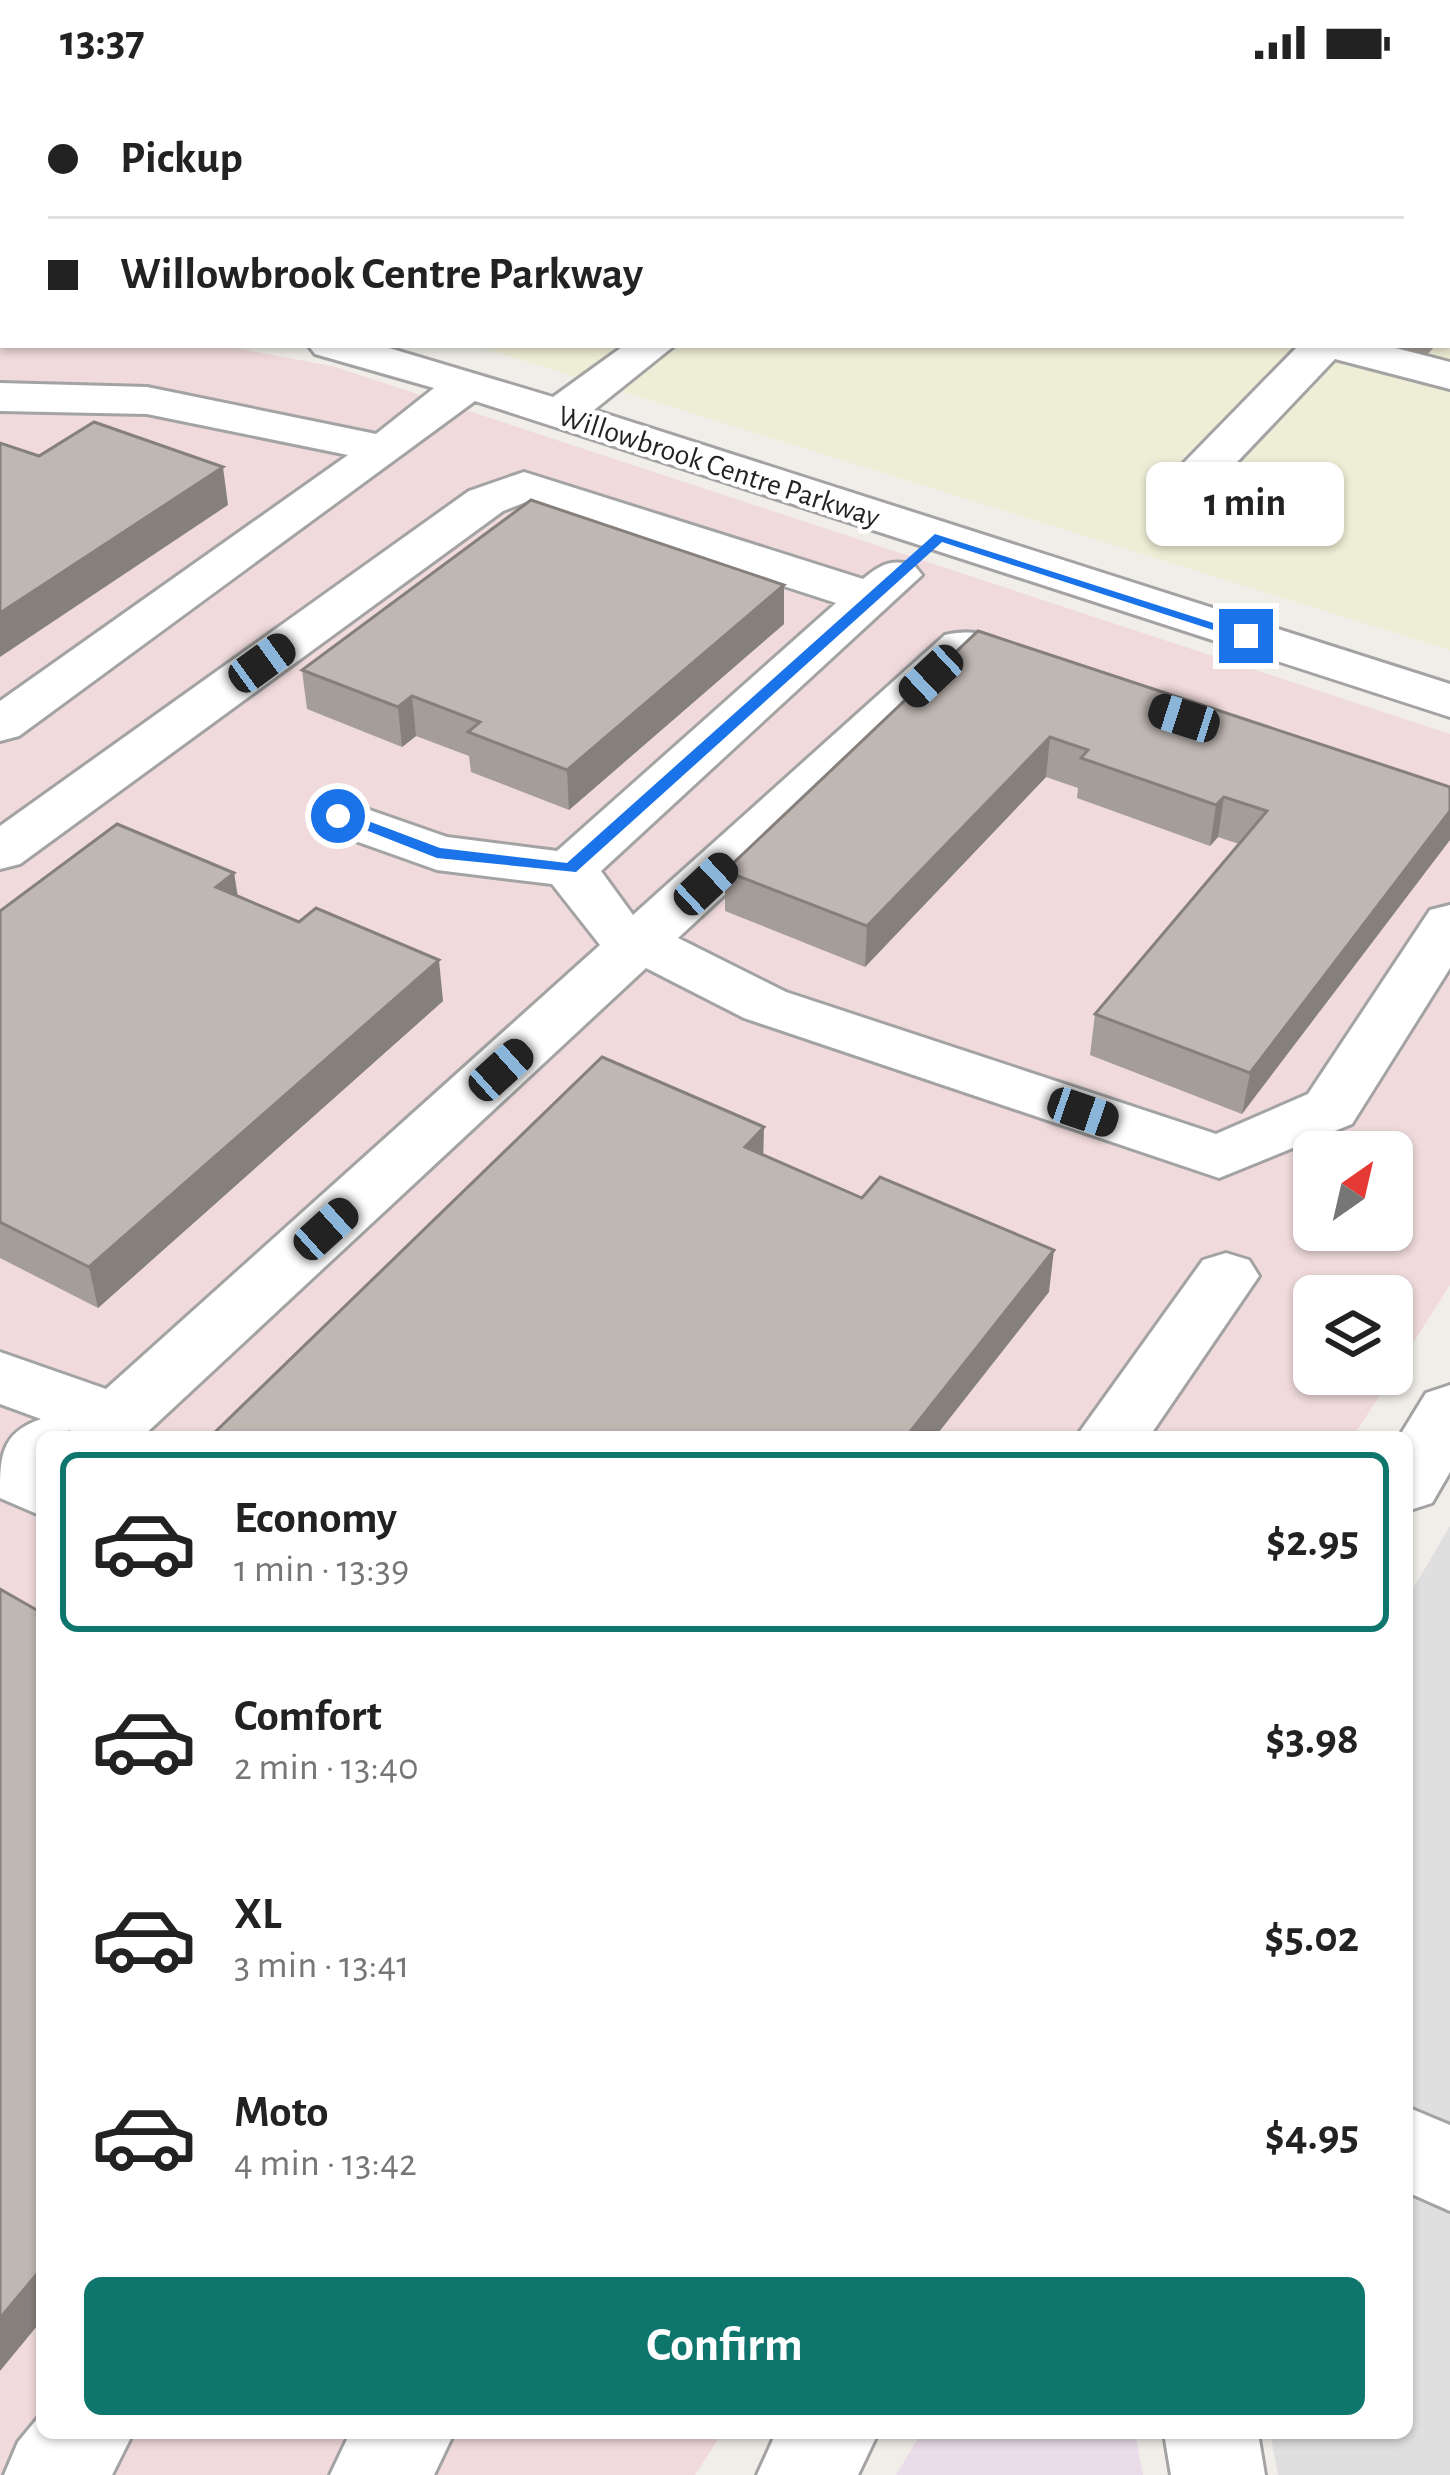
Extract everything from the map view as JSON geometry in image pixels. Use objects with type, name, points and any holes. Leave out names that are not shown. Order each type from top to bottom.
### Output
[{"type":"street","name":"Willowbrook Centre Parkway","points":[[341,348],[468,384],[1450,700]]},
{"type":"street","points":[[559,414],[649,348]]},
{"type":"street","points":[[1184,490],[1321,348]]},
{"type":"street","points":[[1344,348],[1450,376]]},
{"type":"street","points":[[0,725],[385,450],[468,384]]},
{"type":"street","points":[[0,397],[41,394],[196,404],[385,450]]},
{"type":"street","points":[[0,853],[486,501],[524,486],[871,598]]},
{"type":"street","points":[[570,868],[940,537]]},
{"type":"street","points":[[0,1378],[55,1429],[116,1420],[963,646],[1029,668]]},
{"type":"street","points":[[338,816],[437,853],[570,868],[614,929],[765,1005],[1219,1157],[1330,1109],[1450,923]]},
{"type":"street","points":[[1116,1431],[1226,1276]]},
{"type":"street","points":[[1413,1474],[1450,1411]]},
{"type":"street","points":[[36,1453],[18,1475],[36,1486]]},
{"type":"street","points":[[1413,2150],[1450,2170]]},
{"type":"street","points":[[51,2475],[81,2439]]},
{"type":"street","points":[[377,2475],[403,2439]]},
{"type":"street","points":[[804,2475],[827,2439]]},
{"type":"street","points":[[1212,2439],[1218,2475]]},
{"type":"shaded area","points":[[0,348],[236,348],[332,366],[1450,734],[1450,1285],[1413,1343],[1413,1275],[1293,1275],[1293,1395],[1380,1395],[1357,1431],[36,1431],[36,2439],[718,2439],[695,2475],[0,2475]]},
{"type":"shaded area","points":[[1450,1526],[1450,2475],[1278,2475],[1271,2439],[1413,2439],[1413,1589]]},
{"type":"shaded area","points":[[917,2439],[1136,2439],[1143,2475],[896,2475]]},
{"type":"green space","points":[[484,348],[1450,348],[1450,650]]},
{"type":"building","points":[[94,422],[223,467],[0,613],[0,443],[39,456]]},
{"type":"building","points":[[531,500],[784,585],[567,770],[468,732],[480,722],[412,696],[398,707],[302,670]]},
{"type":"building","points":[[978,631],[1450,787],[1450,811],[1250,1073],[1095,1014],[1267,811],[1224,797],[1216,805],[1081,758],[1088,750],[1050,737],[867,926],[725,871]]},
{"type":"building","points":[[117,824],[234,873],[216,887],[299,922],[316,908],[439,960],[89,1267],[0,1222],[0,911]]},
{"type":"building","points":[[602,1057],[764,1127],[745,1147],[862,1198],[880,1177],[1054,1250],[911,1431],[216,1431]]},
{"type":"building","points":[[0,1589],[36,1610],[36,2275],[0,2318]]},
{"type":"route","points":[[338,816],[437,853],[570,868],[940,537],[1246,636]]}]
